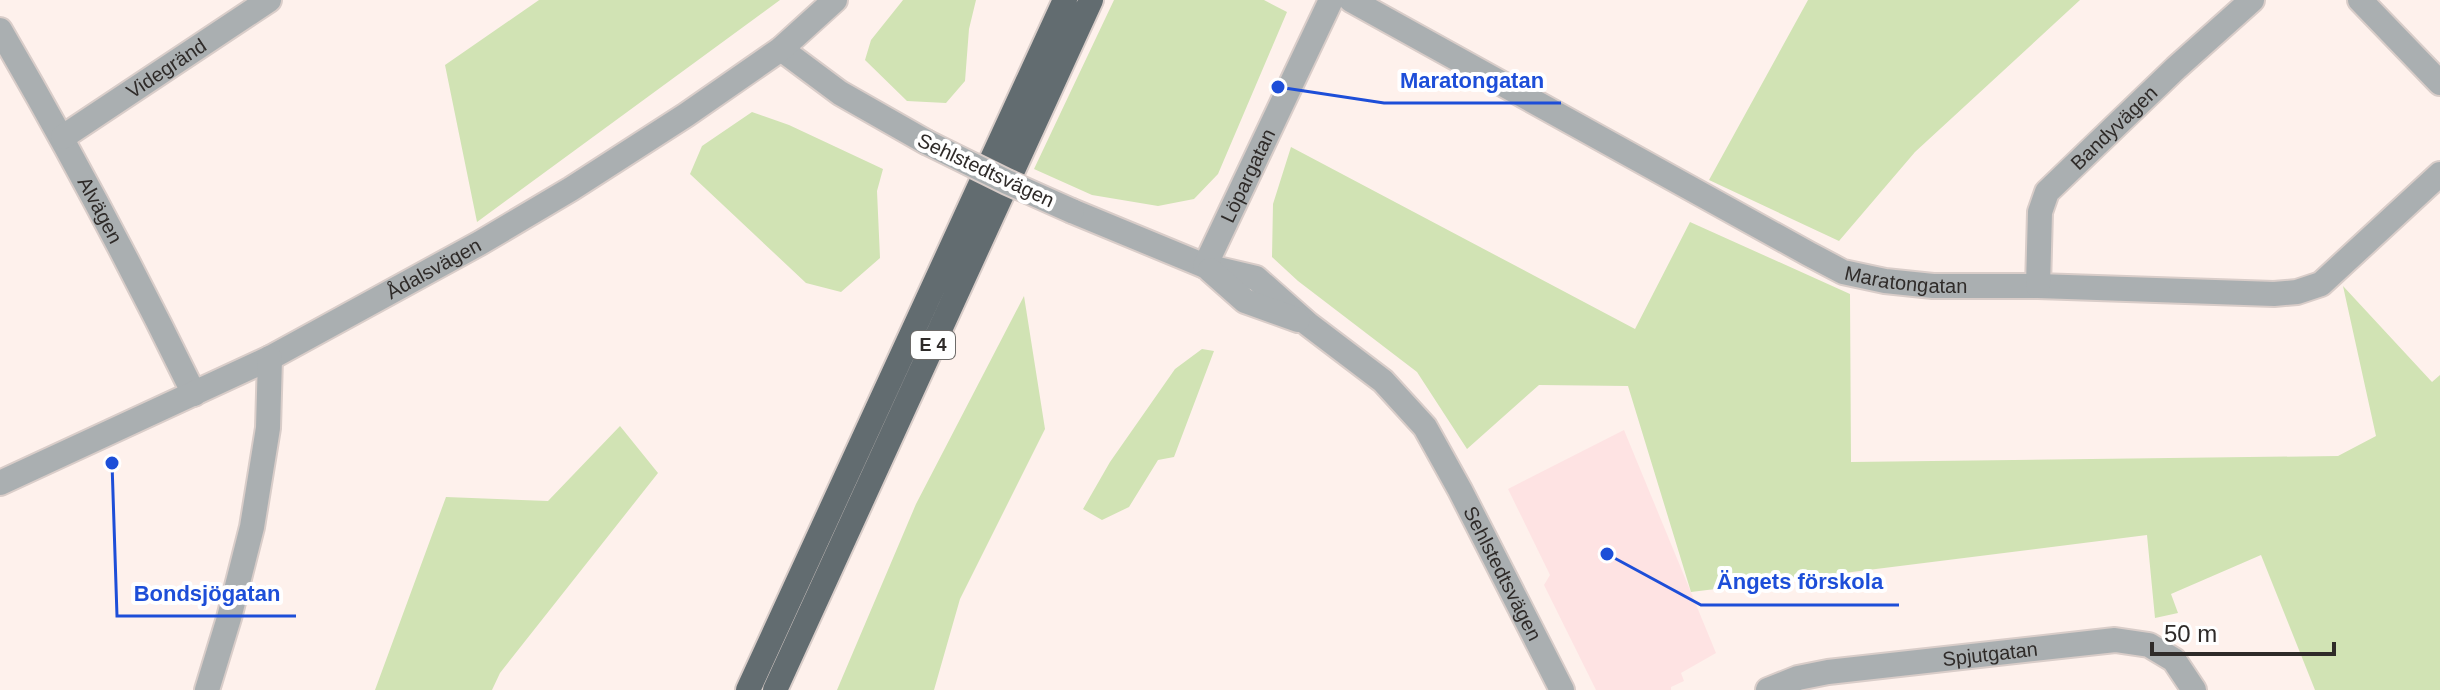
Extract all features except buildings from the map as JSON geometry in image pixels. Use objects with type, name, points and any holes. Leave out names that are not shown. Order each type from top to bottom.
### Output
[{"type":"highway","name":"E 4","points":[[748,690],[1065,0]]},
{"type":"highway","name":"E 4","points":[[775,690],[1091,0]]},
{"type":"street","name":"Videgränd","points":[[63,137],[269,0]]},
{"type":"street","name":"Ådalsvägen","points":[[0,483],[270,358],[373,303],[571,189],[781,49],[835,0]]},
{"type":"street","name":"Löpargatan","points":[[1205,266],[1331,0]]},
{"type":"street","name":"Maratongatan","points":[[1351,0],[1843,272],[1885,281],[1933,286],[2297,292],[2321,284],[2440,174]]},
{"type":"street","name":"Bandyvägen","points":[[2038,286],[2040,212],[2047,192],[2252,0]]},
{"type":"street","points":[[2360,0],[2440,83]]},
{"type":"street","name":"Alvägen","points":[[0,30],[63,137],[132,267],[194,394]]},
{"type":"street","name":"Sehlstedtsvägen","points":[[781,49],[840,93],[926,142],[1007,182],[1205,266],[1256,278],[1308,324],[1383,381],[1425,427],[1562,690]]},
{"type":"street","points":[[207,690],[252,527],[268,428],[270,358]]},
{"type":"street","name":"Spjutgatan","points":[[1768,690],[1798,678],[1828,672],[2115,640],[2149,645],[2174,660],[2194,690]]},
{"type":"shaded area","points":[[1624,430],[1716,653],[1681,673],[1684,681],[1671,687],[1671,690],[1596,690],[1544,585],[1550,575],[1508,489]]},
{"type":"green space","points":[[539,0],[780,0],[477,222],[445,65]]},
{"type":"green space","points":[[903,0],[976,0],[969,29],[965,81],[946,103],[907,101],[865,60],[871,40]]},
{"type":"green space","points":[[1114,0],[1264,0],[1287,12],[1218,174],[1194,199],[1158,206],[1092,195],[1034,169]]},
{"type":"green space","points":[[1808,0],[2080,0],[1915,152],[1839,241],[1709,180]]},
{"type":"green space","points":[[752,112],[789,125],[883,169],[877,191],[880,258],[841,292],[806,283],[690,174],[702,146]]},
{"type":"green space","points":[[1291,147],[1635,329],[1690,222],[1850,294],[1851,462],[2338,456],[2376,436],[2343,286],[2432,382],[2440,375],[2440,690],[2315,690],[2261,555],[2171,594],[2178,613],[2155,618],[2147,535],[1691,592],[1628,386],[1539,385],[1467,449],[1417,372],[1298,281],[1272,257],[1273,204]]},
{"type":"green space","points":[[1024,296],[1045,429],[960,599],[934,690],[837,690],[916,504]]},
{"type":"green space","points":[[1202,349],[1214,351],[1174,457],[1158,460],[1129,507],[1102,520],[1083,509],[1110,462],[1175,369]]},
{"type":"green space","points":[[620,426],[658,473],[500,673],[492,690],[375,690],[446,497],[548,501]]},
{"type":"place","name":"Maratongatan","points":[[1278,87]]},
{"type":"place","name":"Bondsjögatan","points":[[112,463]]},
{"type":"place","name":"Ängets förskola","points":[[1607,554]]}]
